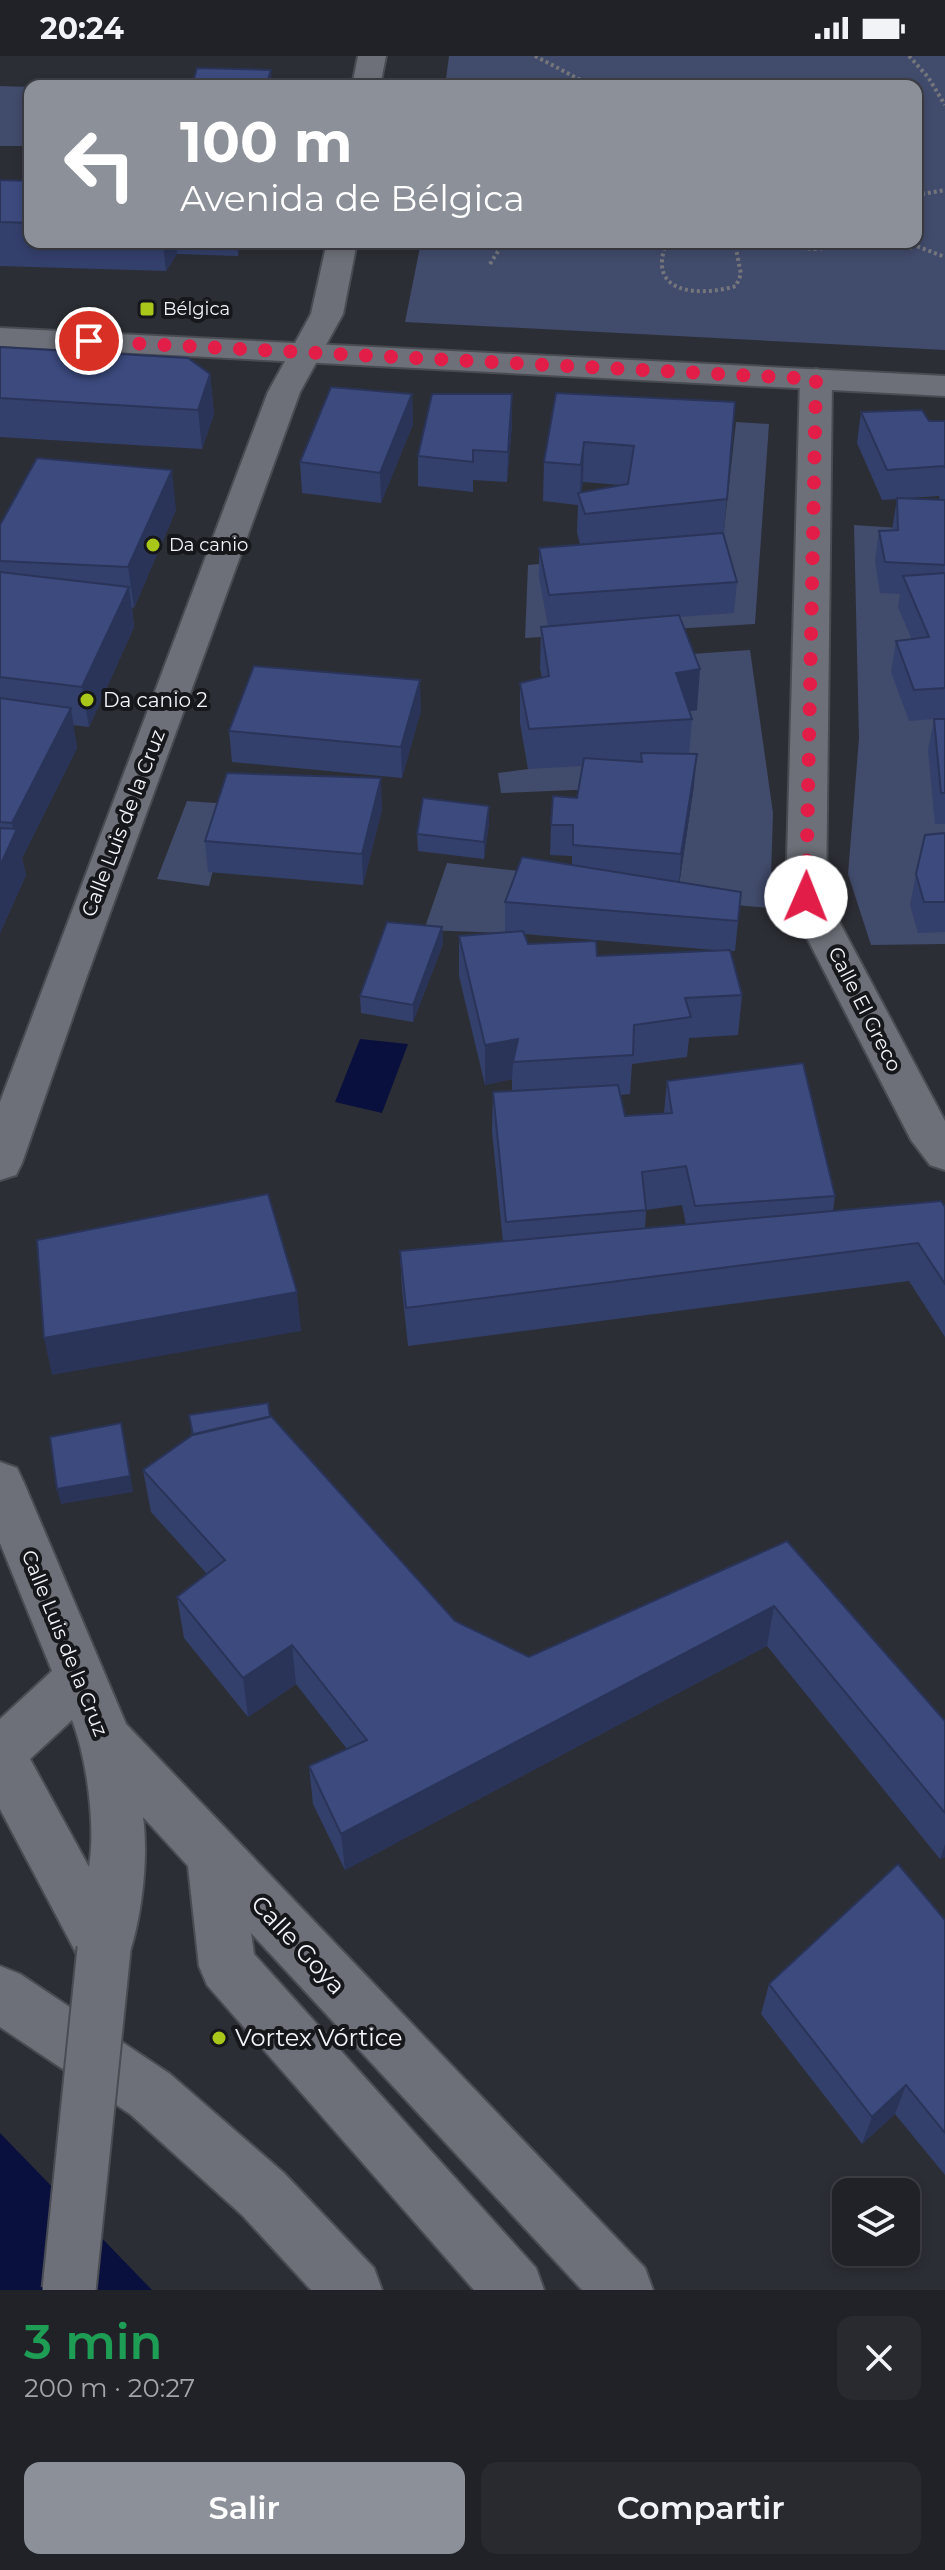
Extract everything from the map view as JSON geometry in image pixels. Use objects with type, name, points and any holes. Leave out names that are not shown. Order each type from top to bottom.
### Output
[{"type":"street","points":[[367,80],[372,56]]},
{"type":"street","name":"Calle Luis de la Cruz","points":[[0,1163],[284,392],[327,314],[341,248]]},
{"type":"street","points":[[0,337],[945,386]]},
{"type":"street","name":"Calle El Greco","points":[[816,379],[806,897],[926,1128],[945,1153]]},
{"type":"street","name":"Calle Luis de la Cruz","points":[[0,1483],[106,1740],[120,1844],[104,1949],[69,2290]]},
{"type":"street","points":[[81,1678],[0,1754],[104,1949]]},
{"type":"street","name":"Calle Goya","points":[[106,1740],[623,2290]]},
{"type":"street","points":[[214,1855],[227,1966],[514,2290]]},
{"type":"street","points":[[0,1994],[150,2094],[263,2194],[352,2290]]},
{"type":"path","points":[[535,56],[581,80]]},
{"type":"path","points":[[909,56],[928,77],[945,105]]},
{"type":"path","points":[[922,194],[945,190]]},
{"type":"path","points":[[490,264],[500,248]]},
{"type":"path","points":[[663,248],[661,262],[667,280],[674,287],[701,294],[722,292],[736,286],[741,274],[736,248]]},
{"type":"path","points":[[799,248],[827,248]]},
{"type":"path","points":[[914,248],[945,257]]},
{"type":"shaded area","points":[[449,56],[945,56],[945,350],[405,322],[420,248],[922,248],[922,80],[446,80]]},
{"type":"shaded area","points":[[0,86],[24,87],[24,146],[0,146]]},
{"type":"shaded area","points":[[736,422],[769,424],[755,624],[525,638],[528,565],[722,548]]},
{"type":"shaded area","points":[[854,525],[945,531],[945,944],[871,945],[848,874],[859,738]]},
{"type":"shaded area","points":[[750,650],[773,813],[770,908],[687,901],[679,885],[694,785],[501,793],[498,773],[528,769],[673,714],[696,710],[676,655]]},
{"type":"shaded area","points":[[187,801],[230,804],[209,886],[157,879]]},
{"type":"shaded area","points":[[447,863],[529,872],[505,933],[424,930]]},
{"type":"shaded area","points":[[360,1039],[408,1044],[382,1113],[335,1102]]},
{"type":"shaded area","points":[[0,2133],[152,2290],[0,2290]]},
{"type":"building","points":[[197,68],[271,70],[268,80],[194,80]]},
{"type":"building","points":[[0,180],[24,181],[24,223],[0,222]]},
{"type":"building","points":[[0,347],[188,358],[210,374],[198,410],[0,398]]},
{"type":"building","points":[[331,387],[412,394],[380,473],[300,462]]},
{"type":"building","points":[[556,393],[735,402],[727,499],[585,514],[578,493],[628,484],[634,446],[584,442],[581,465],[544,462]]},
{"type":"building","points":[[432,394],[512,394],[508,452],[473,450],[473,462],[418,456]]},
{"type":"building","points":[[922,410],[929,421],[945,421],[945,468],[887,470],[861,412]]},
{"type":"building","points":[[37,458],[172,470],[128,567],[0,561],[0,525]]},
{"type":"building","points":[[897,498],[945,500],[945,565],[885,562],[879,531],[898,530]]},
{"type":"building","points":[[723,533],[737,582],[549,595],[539,548]]},
{"type":"building","points":[[0,572],[129,587],[82,687],[0,677]]},
{"type":"building","points":[[945,573],[945,688],[914,690],[896,641],[929,637],[903,576]]},
{"type":"building","points":[[679,615],[700,669],[676,673],[692,719],[529,729],[520,683],[549,676],[541,627]]},
{"type":"building","points":[[254,666],[420,680],[401,747],[229,731]]},
{"type":"building","points":[[0,698],[71,708],[12,823],[0,822]]},
{"type":"building","points":[[934,719],[945,719],[945,793],[941,793]]},
{"type":"building","points":[[641,753],[697,754],[681,854],[573,845],[573,825],[551,825],[553,796],[577,798],[584,758],[642,762]]},
{"type":"building","points":[[227,773],[381,778],[362,854],[205,841]]},
{"type":"building","points":[[423,798],[489,806],[484,842],[417,834]]},
{"type":"building","points":[[0,828],[17,829],[0,866]]},
{"type":"building","points":[[945,833],[945,902],[924,902],[916,874],[925,835]]},
{"type":"building","points":[[522,857],[741,892],[738,921],[505,902]]},
{"type":"building","points":[[387,922],[442,927],[413,1005],[360,996]]},
{"type":"building","points":[[523,931],[528,944],[596,941],[597,956],[730,950],[742,995],[685,998],[691,1017],[634,1025],[633,1055],[513,1062],[518,1039],[485,1045],[459,936]]},
{"type":"building","points":[[803,1063],[835,1196],[695,1206],[686,1166],[642,1172],[646,1210],[506,1222],[493,1092],[618,1085],[625,1116],[672,1113],[667,1081]]},
{"type":"building","points":[[268,1194],[297,1292],[44,1338],[37,1240]]},
{"type":"building","points":[[941,1201],[945,1207],[945,1284],[918,1243],[406,1308],[400,1251]]},
{"type":"building","points":[[268,1403],[270,1417],[193,1435],[189,1415]]},
{"type":"building","points":[[271,1416],[455,1621],[529,1657],[787,1541],[945,1721],[945,1813],[774,1606],[341,1834],[309,1766],[367,1740],[292,1645],[243,1678],[177,1597],[225,1560],[143,1470],[194,1434]]},
{"type":"building","points":[[121,1423],[130,1476],[57,1489],[50,1437]]},
{"type":"building","points":[[898,1864],[945,1920],[945,2133],[906,2085],[872,2117],[769,1984]]},
{"type":"place","name":"Bélgica","points":[[147,309]]},
{"type":"place","name":"Da canio","points":[[153,545]]},
{"type":"place","name":"Da canio 2","points":[[87,700]]},
{"type":"place","name":"Vortex Vórtice","points":[[219,2038]]},
{"type":"route","points":[[89,341],[816,379],[806,897]]}]
